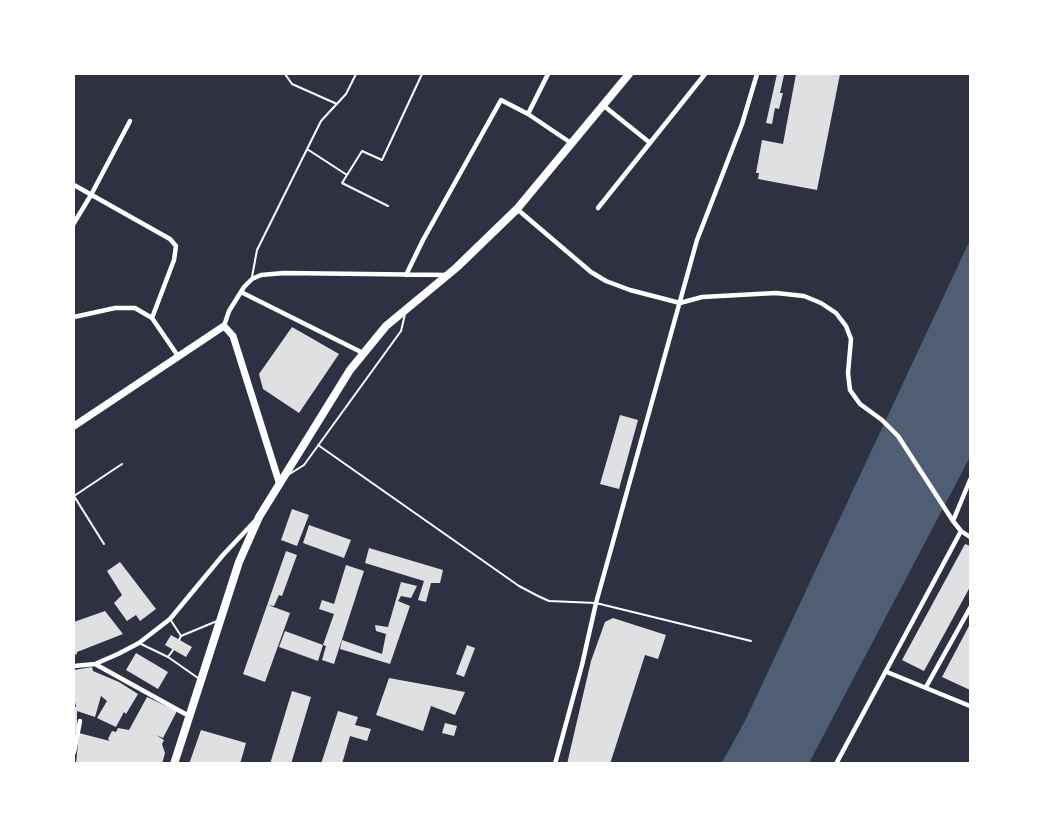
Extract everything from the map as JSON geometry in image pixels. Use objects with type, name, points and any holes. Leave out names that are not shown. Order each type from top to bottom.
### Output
[{"type":"main road","points":[[174,764],[239,562],[259,517],[279,482],[363,353],[386,326],[447,275],[517,209],[629,74]]},
{"type":"main road","points":[[74,426],[224,326],[233,336],[279,482]]},
{"type":"street","points":[[528,114],[548,74]]},
{"type":"street","points":[[598,208],[705,74]]},
{"type":"street","points":[[555,764],[596,603],[696,240],[742,124],[757,74]]},
{"type":"street","points":[[406,275],[426,234],[501,100],[528,114],[572,144]]},
{"type":"street","points":[[604,106],[649,142]]},
{"type":"street","points":[[74,223],[130,121]]},
{"type":"street","points":[[74,185],[170,239],[176,246],[174,260],[152,318]]},
{"type":"street","points":[[517,209],[591,272],[606,281],[630,290],[680,303],[702,297],[776,293],[804,296],[836,313],[846,326],[850,339],[848,373],[850,390],[860,404],[882,420],[898,436],[953,521],[970,537]]},
{"type":"street","points":[[224,326],[229,311],[241,292],[252,279],[261,275],[284,273],[447,275]]},
{"type":"street","points":[[241,292],[363,353]]},
{"type":"street","points":[[74,317],[126,307],[135,308],[152,318],[178,356]]},
{"type":"street","points":[[953,521],[970,480]]},
{"type":"street","points":[[74,666],[95,664],[139,643],[170,619],[223,555],[259,517]]},
{"type":"street","points":[[836,764],[962,531]]},
{"type":"street","points":[[926,687],[970,608]]},
{"type":"street","points":[[95,664],[189,716]]},
{"type":"street","points":[[887,672],[970,706]]},
{"type":"street","points":[[74,752],[80,722]]},
{"type":"lane","points":[[285,74],[292,84],[337,104]]},
{"type":"lane","points":[[252,279],[257,250],[321,121],[346,94],[356,74]]},
{"type":"lane","points":[[388,206],[342,183],[362,151],[382,160],[422,74]]},
{"type":"lane","points":[[307,149],[347,175]]},
{"type":"lane","points":[[279,482],[304,465],[401,331],[408,307]]},
{"type":"lane","points":[[318,445],[493,568],[549,601],[596,603],[751,641]]},
{"type":"lane","points":[[104,544],[74,496],[122,464]]},
{"type":"lane","points":[[170,619],[180,638],[220,620]]},
{"type":"lane","points":[[139,643],[168,657],[201,680]]},
{"type":"lane","points":[[168,657],[173,650]]},
{"type":"water","points":[[970,240],[970,457],[809,763],[721,764],[745,721]]},
{"type":"building","points":[[777,74],[784,75],[780,93],[783,93],[779,109],[775,108],[772,124],[766,123]]},
{"type":"building","points":[[796,74],[840,74],[817,190],[758,179],[759,173],[756,173],[762,140],[783,144]]},
{"type":"building","points":[[292,327],[339,354],[299,413],[263,389],[259,374]]},
{"type":"building","points":[[620,415],[638,420],[619,489],[600,484]]},
{"type":"building","points":[[292,509],[309,515],[297,546],[281,540]]},
{"type":"building","points":[[309,525],[351,540],[344,558],[303,543]]},
{"type":"building","points":[[965,544],[970,546],[970,587],[924,671],[902,660]]},
{"type":"building","points":[[369,548],[443,570],[440,583],[431,583],[426,602],[418,600],[424,581],[365,563]]},
{"type":"building","points":[[286,551],[297,555],[282,596],[279,595],[274,606],[268,605],[290,613],[265,682],[243,674]]},
{"type":"building","points":[[120,562],[156,609],[140,621],[136,615],[127,621],[114,603],[122,595],[107,571]]},
{"type":"building","points":[[346,565],[364,571],[334,664],[322,660],[326,646],[323,645],[334,614],[319,609],[322,600],[334,604]]},
{"type":"building","points":[[401,582],[417,586],[411,598],[401,596],[398,601],[410,606],[390,664],[340,649],[342,640],[382,654],[386,634],[376,631],[375,625],[388,627]]},
{"type":"building","points":[[105,611],[123,634],[74,655],[74,622]]},
{"type":"building","points":[[613,618],[666,635],[658,659],[645,655],[610,764],[567,764],[591,661],[605,622]]},
{"type":"building","points":[[970,624],[970,690],[942,677]]},
{"type":"building","points":[[285,631],[323,645],[318,661],[279,647]]},
{"type":"building","points":[[171,635],[192,647],[186,657],[165,645]]},
{"type":"building","points":[[467,645],[475,648],[464,677],[456,674]]},
{"type":"building","points":[[136,653],[168,672],[158,689],[126,670]]},
{"type":"building","points":[[92,667],[93,671],[119,682],[138,694],[116,727],[97,718],[107,701],[101,696],[95,717],[77,711],[77,731],[74,734],[74,707],[76,707],[74,670]]},
{"type":"building","points":[[389,678],[465,692],[455,715],[431,706],[423,731],[376,715]]},
{"type":"building","points":[[292,691],[311,697],[291,764],[270,764]]},
{"type":"building","points":[[147,697],[177,711],[163,738],[156,735],[164,740],[162,744],[165,753],[162,764],[76,764],[79,733],[110,741],[108,739],[112,731],[116,732],[118,728],[129,730]]},
{"type":"building","points":[[338,711],[358,717],[355,725],[371,729],[367,741],[350,736],[342,764],[321,764]]},
{"type":"building","points":[[445,723],[457,726],[454,736],[442,733]]},
{"type":"building","points":[[201,730],[246,743],[240,764],[189,764]]}]
